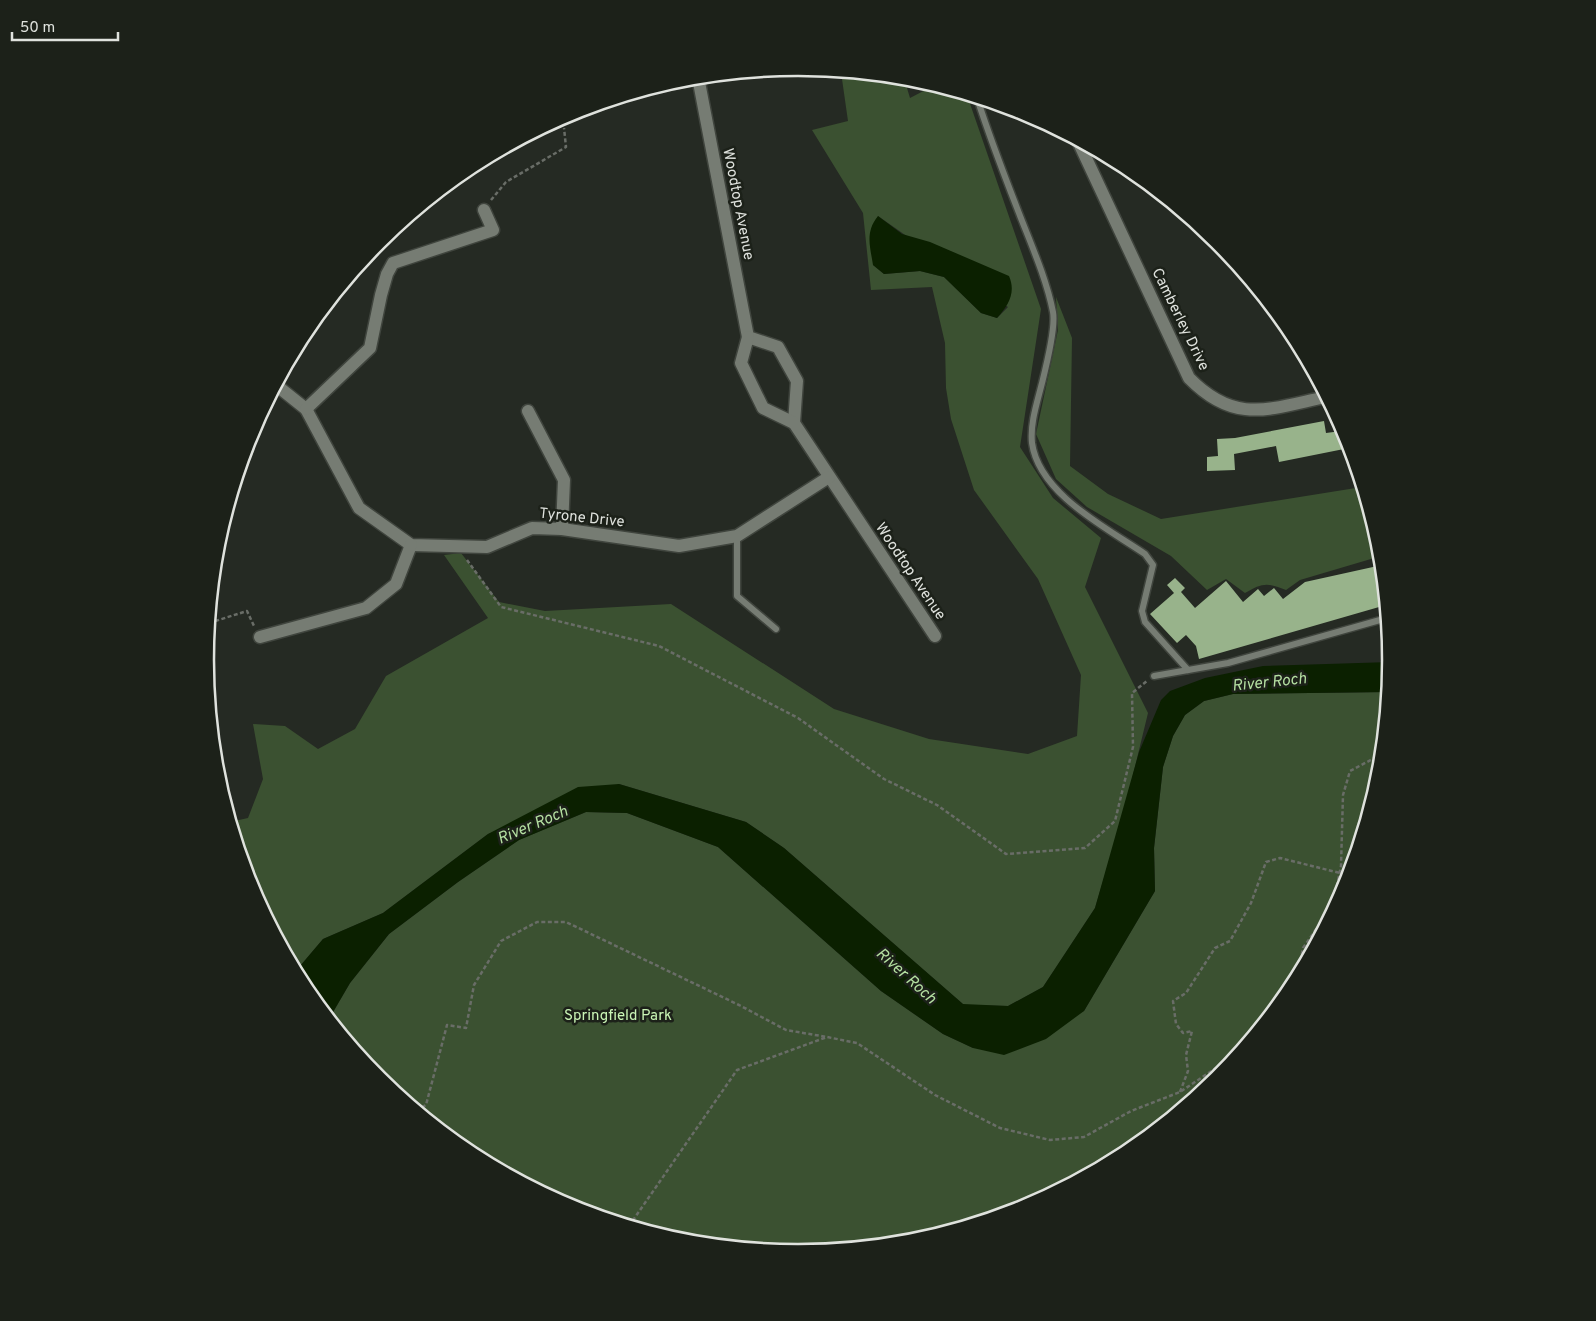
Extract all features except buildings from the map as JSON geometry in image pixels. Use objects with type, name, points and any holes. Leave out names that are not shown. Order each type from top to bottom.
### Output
[{"type":"street","name":"Woodtop Avenue","points":[[699,85],[748,337],[740,363],[762,408],[794,423],[935,636]]},
{"type":"street","name":"Camberley Drive","points":[[1083,151],[1189,378],[1204,394],[1221,405],[1241,410],[1267,410],[1320,398]]},
{"type":"street","points":[[306,409],[370,348],[380,295],[387,274],[394,263],[493,230],[484,210]]},
{"type":"street","points":[[748,337],[778,347],[798,381],[794,423]]},
{"type":"street","points":[[260,637],[366,608],[396,584],[411,545],[359,508],[306,409],[281,389]]},
{"type":"street","points":[[528,411],[564,480],[562,529]]},
{"type":"street","name":"Tyrone Drive","points":[[411,545],[487,547],[532,528],[562,529],[679,546],[737,536],[829,477]]},
{"type":"lane","points":[[979,105],[1035,255],[1054,314],[1047,360],[1032,422],[1032,444],[1039,465],[1052,485],[1073,505],[1146,554],[1153,566],[1142,611],[1145,622],[1188,670]]},
{"type":"lane","points":[[737,536],[737,596],[776,629]]},
{"type":"lane","points":[[1154,676],[1228,664],[1381,620]]},
{"type":"path","points":[[484,210],[506,182],[566,147],[562,126]]},
{"type":"path","points":[[456,545],[501,608],[659,646],[798,718],[884,780],[937,805],[1006,854],[1085,848],[1115,821],[1133,747],[1132,693],[1154,676]]},
{"type":"path","points":[[215,621],[247,612],[260,637]]},
{"type":"path","points":[[1337,886],[1340,873],[1344,795],[1350,771],[1374,759]]},
{"type":"path","points":[[1180,1092],[1188,1071],[1186,1055],[1192,1031],[1184,1033],[1176,1024],[1173,1001],[1186,993],[1215,948],[1230,941],[1251,903],[1266,862],[1280,858],[1340,873]]},
{"type":"path","points":[[422,1108],[426,1106],[447,1025],[466,1028],[474,985],[500,941],[537,922],[566,922],[739,1005],[786,1030],[857,1043],[935,1095],[1000,1128],[1050,1140],[1084,1137],[1131,1111],[1180,1092],[1218,1067]]},
{"type":"path","points":[[1300,959],[1302,948],[1319,924]]},
{"type":"path","points":[[633,1221],[737,1070],[827,1037]]},
{"type":"green space","points":[[842,78],[906,86],[910,98],[925,90],[969,102],[1041,309],[1020,447],[1053,498],[1101,538],[1085,587],[1148,713],[1125,808],[1095,908],[1043,987],[1008,1006],[964,1005],[784,848],[746,822],[619,784],[488,834],[383,913],[323,939],[300,966],[274,919],[258,884],[237,821],[248,818],[263,779],[253,724],[285,726],[318,749],[355,729],[386,676],[488,618],[444,555],[461,553],[499,602],[545,611],[671,604],[834,709],[929,739],[1028,754],[1077,736],[1081,675],[1038,579],[974,490],[951,419],[946,388],[945,343],[932,287],[871,290],[863,213],[812,130],[848,121]],"holes":[[[878,216],[1008,307],[997,318],[981,313],[944,277],[920,271],[884,274],[873,265]]]},
{"type":"green space","points":[[1056,297],[1072,338],[1070,466],[1108,494],[1161,519],[1356,488],[1373,558],[1300,580],[1286,590],[1265,585],[1245,593],[1226,579],[1207,590],[1171,556],[1087,507],[1056,479],[1036,434],[1058,330]]},
{"type":"green space","name":"Springfield Park","points":[[1381,692],[1377,737],[1362,812],[1338,884],[1322,919],[1304,953],[1262,1016],[1211,1074],[1183,1100],[1123,1146],[1090,1166],[1022,1200],[986,1214],[912,1234],[874,1240],[798,1245],[722,1240],[684,1234],[610,1214],[574,1200],[506,1166],[442,1124],[385,1074],[332,1013],[350,983],[389,934],[458,882],[519,840],[586,812],[627,813],[718,847],[881,991],[943,1034],[973,1048],[1084,1011],[1155,891],[1154,848],[1163,767],[1173,736],[1185,715],[1204,701],[1233,694]]},
{"type":"water","points":[[878,216],[902,234],[930,242],[1009,276],[1012,287],[1010,298],[997,318],[981,313],[944,277],[920,271],[884,274],[873,265],[869,239],[871,228]]},
{"type":"water","name":"River Roch","points":[[1382,662],[1381,692],[1233,694],[1204,701],[1185,715],[1173,736],[1163,767],[1154,848],[1155,891],[1084,1011],[1046,1039],[1004,1055],[973,1048],[943,1034],[881,991],[718,847],[627,813],[586,812],[519,840],[458,882],[389,934],[350,983],[332,1013],[300,966],[323,939],[383,913],[488,834],[578,787],[619,784],[746,822],[784,848],[963,1004],[1008,1006],[1043,987],[1095,908],[1139,752],[1161,700],[1170,691],[1205,678],[1263,666]]}]
